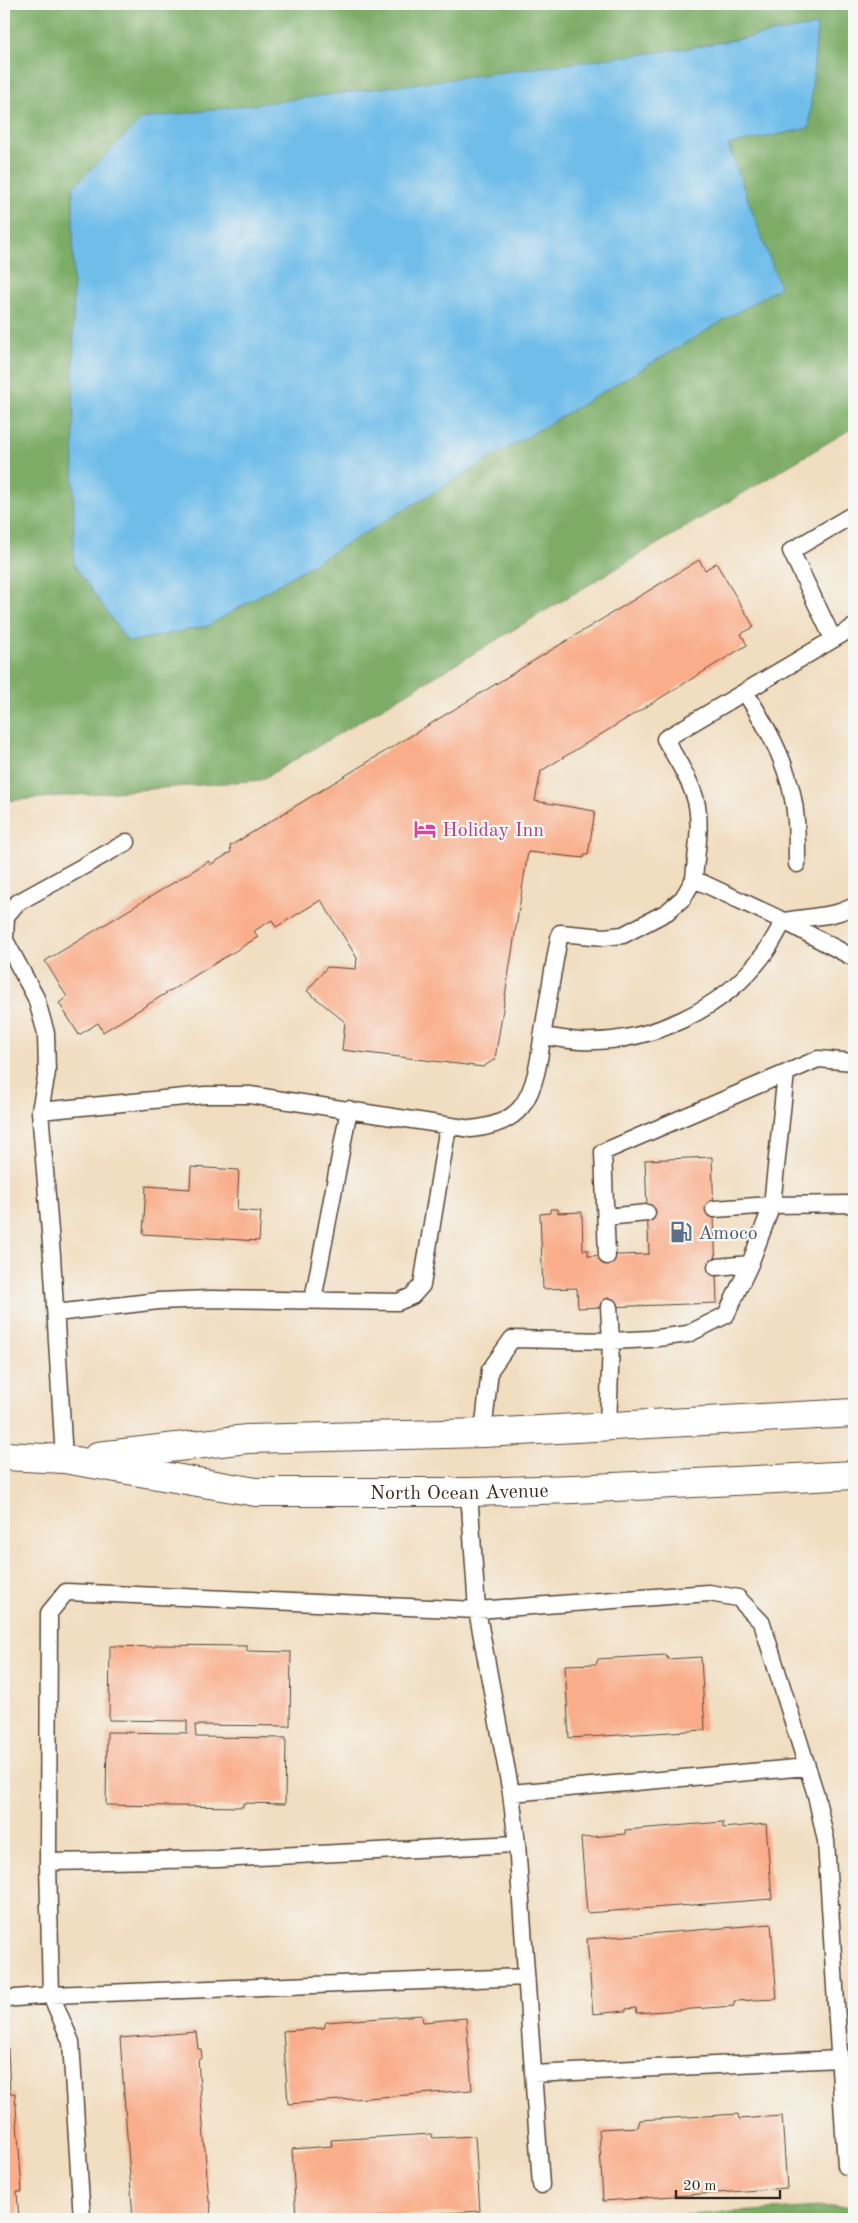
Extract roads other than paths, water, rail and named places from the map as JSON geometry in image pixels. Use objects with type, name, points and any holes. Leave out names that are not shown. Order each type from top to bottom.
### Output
[{"type":"main road","name":"North Ocean Avenue","points":[[64,1459],[247,1439],[483,1433],[854,1412]]},
{"type":"main road","name":"North Ocean Avenue","points":[[4,1456],[64,1459],[256,1492],[469,1492],[574,1489],[854,1474]]},
{"type":"lane","points":[[833,639],[791,551],[854,514]]},
{"type":"lane","points":[[40,1111],[250,1094],[471,1129],[491,1127],[508,1118],[522,1107],[531,1088],[560,933],[604,937],[623,935],[667,912],[683,898],[694,879],[698,837],[696,802],[686,775],[665,739],[854,627]]},
{"type":"lane","points":[[745,692],[777,747],[790,784],[796,819],[797,864]]},
{"type":"lane","points":[[64,1459],[56,1314],[40,1111],[47,1072],[46,1033],[36,998],[4,940],[6,916],[17,903],[127,842]]},
{"type":"lane","points":[[694,879],[784,921],[854,958]]},
{"type":"lane","points":[[542,1036],[580,1041],[614,1040],[648,1033],[687,1017],[719,999],[750,971],[765,953],[784,921],[809,916],[830,916],[854,906]]},
{"type":"lane","points":[[607,1256],[603,1152],[818,1059],[854,1062]]},
{"type":"lane","points":[[483,1433],[490,1370],[512,1339],[650,1340],[688,1334],[726,1315],[750,1264],[772,1205],[786,1073]]},
{"type":"lane","points":[[313,1300],[349,1110]]},
{"type":"lane","points":[[56,1314],[167,1301],[210,1299],[398,1302],[412,1296],[422,1285],[448,1126]]},
{"type":"lane","points":[[714,1209],[772,1205],[854,1204]]},
{"type":"lane","points":[[606,1216],[647,1213]]},
{"type":"lane","points":[[716,1266],[750,1264]]},
{"type":"lane","points":[[608,1427],[611,1341],[609,1307]]},
{"type":"lane","points":[[469,1492],[478,1610],[511,1793],[517,1844],[541,2185]]},
{"type":"lane","points":[[82,2219],[72,2042],[51,1995],[48,1862],[49,1613],[66,1592],[478,1610],[708,1593],[738,1598],[762,1623],[816,1795],[826,1841],[846,2166]]},
{"type":"lane","points":[[511,1793],[807,1767]]},
{"type":"lane","points":[[48,1862],[218,1859],[517,1844]]},
{"type":"lane","points":[[4,1999],[51,1995],[526,1977]]},
{"type":"lane","points":[[533,2074],[839,2059]]},
{"type":"water","points":[[817,25],[809,128],[728,145],[780,287],[208,626],[128,642],[74,565],[73,187],[142,119],[689,48]]},
{"type":"place","name":"Holiday Inn","points":[[425,829]]},
{"type":"place","name":"Amoco","points":[[681,1232]]}]
